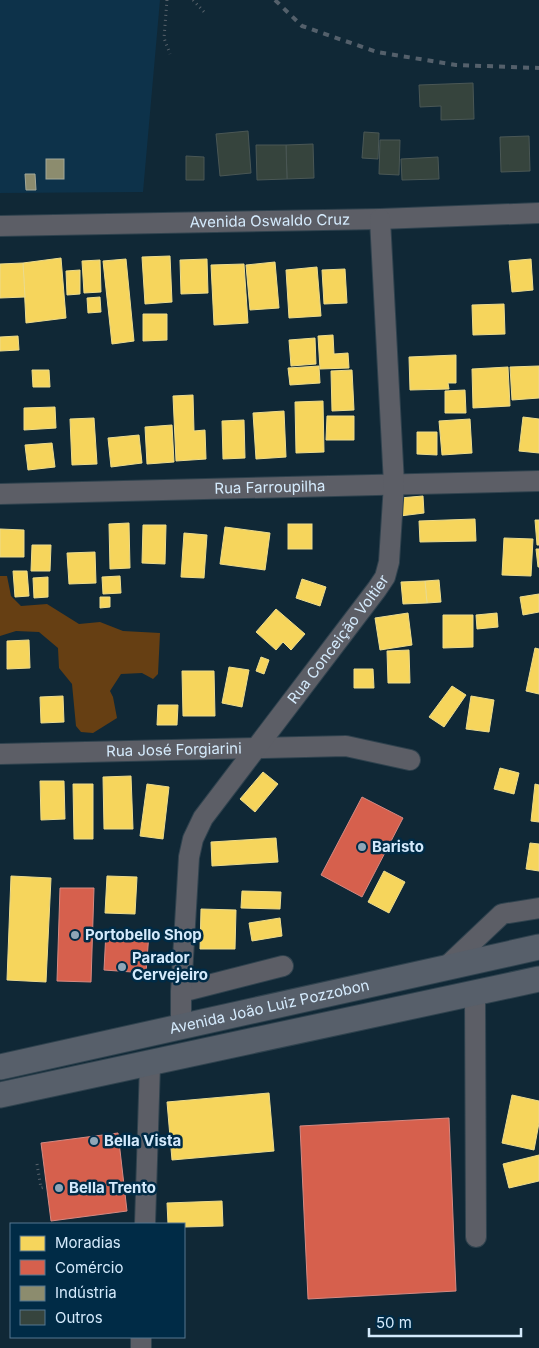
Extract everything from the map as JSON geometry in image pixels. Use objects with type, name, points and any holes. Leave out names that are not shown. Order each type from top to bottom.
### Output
[{"type":"main road","name":"Avenida João Luiz Pozzobon","points":[[0,1067],[539,947]]},
{"type":"main road","name":"Avenida João Luiz Pozzobon","points":[[0,1095],[539,979]]},
{"type":"street","name":"Avenida Oswaldo Cruz","points":[[0,226],[380,219],[539,213]]},
{"type":"street","name":"Rua Conceição Voltier","points":[[180,1027],[189,857],[193,839],[203,818],[377,589],[384,577],[389,562],[394,484],[380,219]]},
{"type":"street","name":"Rua Farroupilha","points":[[0,494],[539,481]]},
{"type":"street","name":"Rua José Forgiarini","points":[[0,754],[346,746],[410,760]]},
{"type":"street","points":[[445,968],[502,914],[539,908]]},
{"type":"street","points":[[181,992],[283,966]]},
{"type":"street","points":[[476,993],[476,1237]]},
{"type":"street","points":[[145,1223],[150,1064]]},
{"type":"path","points":[[167,0],[164,38],[170,54]]},
{"type":"path","points":[[193,0],[206,14]]},
{"type":"path","points":[[38,1164],[41,1188],[45,1188]]},
{"type":"shaded area","points":[[0,0],[160,0],[143,192],[0,193]]},
{"type":"shaded area","points":[[0,576],[7,576],[11,596],[21,606],[47,604],[79,624],[100,622],[123,631],[160,633],[158,674],[153,679],[142,673],[121,674],[110,691],[117,718],[93,733],[81,732],[76,726],[72,684],[59,668],[58,648],[39,632],[16,631],[0,636]]},
{"type":"building: Moradias","points":[[170,256],[172,302],[145,304],[142,257]]},
{"type":"building: Moradias","points":[[61,258],[66,318],[26,323],[23,263]]},
{"type":"building: Moradias","points":[[126,259],[134,341],[112,344],[103,261]]},
{"type":"building: Moradias","points":[[207,259],[208,293],[181,294],[180,260]]},
{"type":"building: Moradias","points":[[531,259],[533,290],[512,292],[509,261]]},
{"type":"building: Moradias","points":[[100,260],[101,292],[84,293],[82,261]]},
{"type":"building: Moradias","points":[[275,262],[279,308],[250,310],[246,265]]},
{"type":"building: Moradias","points":[[23,263],[25,297],[0,298],[0,264]]},
{"type":"building: Moradias","points":[[244,264],[248,323],[214,325],[211,265]]},
{"type":"building: Moradias","points":[[317,267],[321,316],[289,318],[286,270]]},
{"type":"building: Moradias","points":[[345,269],[347,303],[324,304],[322,270]]},
{"type":"building: Moradias","points":[[80,270],[80,294],[67,295],[66,271]]},
{"type":"building: Moradias","points":[[100,297],[101,312],[88,313],[87,298]]},
{"type":"building: Moradias","points":[[504,304],[505,334],[473,335],[472,305]]},
{"type":"building: Moradias","points":[[143,314],[167,314],[167,340],[143,341]]},
{"type":"building: Moradias","points":[[333,335],[334,354],[348,353],[349,368],[320,369],[318,336]]},
{"type":"building: Moradias","points":[[18,336],[19,350],[0,351],[0,337]]},
{"type":"building: Moradias","points":[[315,338],[316,364],[291,366],[289,340]]},
{"type":"building: Moradias","points":[[456,355],[456,383],[448,383],[449,389],[410,390],[409,357]]},
{"type":"building: Moradias","points":[[319,366],[320,383],[290,385],[288,368]]},
{"type":"building: Moradias","points":[[539,366],[539,398],[512,400],[510,367]]},
{"type":"building: Moradias","points":[[508,367],[510,406],[473,408],[472,369]]},
{"type":"building: Moradias","points":[[32,370],[49,370],[50,387],[33,387]]},
{"type":"building: Moradias","points":[[352,370],[354,410],[332,411],[331,371]]},
{"type":"building: Moradias","points":[[465,390],[466,413],[445,413],[445,391]]},
{"type":"building: Moradias","points":[[193,395],[194,431],[205,430],[206,459],[176,461],[173,396]]},
{"type":"building: Moradias","points":[[323,401],[324,452],[296,453],[295,402]]},
{"type":"building: Moradias","points":[[55,407],[56,428],[24,430],[24,408]]},
{"type":"building: Moradias","points":[[284,411],[286,457],[256,459],[253,413]]},
{"type":"building: Moradias","points":[[327,416],[354,416],[354,440],[326,440]]},
{"type":"building: Moradias","points":[[523,417],[539,419],[539,453],[519,451]]},
{"type":"building: Moradias","points":[[94,418],[97,464],[72,465],[70,419]]},
{"type":"building: Moradias","points":[[470,419],[472,453],[442,455],[439,421]]},
{"type":"building: Moradias","points":[[244,420],[245,458],[223,459],[222,421]]},
{"type":"building: Moradias","points":[[172,425],[174,462],[147,464],[145,427]]},
{"type":"building: Moradias","points":[[417,432],[437,432],[437,455],[417,454]]},
{"type":"building: Moradias","points":[[139,435],[142,463],[111,467],[108,438]]},
{"type":"building: Moradias","points":[[52,443],[55,467],[28,470],[25,445]]},
{"type":"building: Moradias","points":[[423,496],[424,513],[400,516],[399,498]]},
{"type":"building: Moradias","points":[[475,519],[476,541],[420,542],[419,521]]},
{"type":"building: Moradias","points":[[535,520],[539,520],[539,545],[537,545]]},
{"type":"building: Moradias","points":[[129,523],[130,568],[110,569],[109,524]]},
{"type":"building: Moradias","points":[[288,524],[312,524],[312,549],[288,549]]},
{"type":"building: Moradias","points":[[143,525],[166,525],[165,564],[142,563]]},
{"type":"building: Moradias","points":[[225,527],[270,533],[265,570],[220,564]]},
{"type":"building: Moradias","points":[[0,529],[24,530],[24,557],[0,557]]},
{"type":"building: Moradias","points":[[184,533],[207,535],[204,578],[181,577]]},
{"type":"building: Moradias","points":[[504,538],[533,539],[531,576],[502,575]]},
{"type":"building: Moradias","points":[[32,545],[51,545],[50,571],[31,571]]},
{"type":"building: Moradias","points":[[536,549],[539,549],[539,567],[538,567]]},
{"type":"building: Moradias","points":[[95,552],[96,583],[69,584],[67,553]]},
{"type":"building: Moradias","points":[[13,571],[27,571],[29,596],[15,597]]},
{"type":"building: Moradias","points":[[120,576],[121,593],[103,594],[102,577]]},
{"type":"building: Moradias","points":[[48,577],[48,597],[34,598],[33,578]]},
{"type":"building: Moradias","points":[[302,579],[326,587],[320,606],[296,598]]},
{"type":"building: Moradias","points":[[439,580],[441,602],[427,603],[425,581]]},
{"type":"building: Moradias","points":[[425,581],[427,603],[403,604],[401,582]]},
{"type":"building: Moradias","points":[[539,594],[539,612],[523,615],[520,597]]},
{"type":"building: Moradias","points":[[100,597],[110,597],[110,607],[100,608]]},
{"type":"building: Moradias","points":[[276,609],[305,634],[291,650],[283,642],[276,650],[256,632]]},
{"type":"building: Moradias","points":[[408,613],[412,645],[380,650],[375,618]]},
{"type":"building: Moradias","points":[[497,613],[498,627],[477,629],[476,615]]},
{"type":"building: Moradias","points":[[443,615],[473,615],[473,647],[443,648]]},
{"type":"building: Moradias","points":[[29,640],[30,668],[7,669],[7,641]]},
{"type":"building: Moradias","points":[[535,648],[539,649],[539,694],[526,691]]},
{"type":"building: Moradias","points":[[409,650],[410,683],[388,683],[387,651]]},
{"type":"building: Moradias","points":[[261,657],[269,660],[264,674],[256,671]]},
{"type":"building: Moradias","points":[[229,667],[249,670],[242,707],[222,703]]},
{"type":"building: Moradias","points":[[354,669],[373,669],[374,688],[354,688]]},
{"type":"building: Moradias","points":[[182,671],[214,671],[215,716],[183,716]]},
{"type":"building: Moradias","points":[[452,686],[466,695],[444,727],[429,717]]},
{"type":"building: Moradias","points":[[63,696],[64,722],[41,723],[40,697]]},
{"type":"building: Moradias","points":[[471,696],[494,700],[489,732],[466,729]]},
{"type":"building: Moradias","points":[[158,705],[178,705],[177,725],[157,725]]},
{"type":"building: Moradias","points":[[500,768],[519,773],[514,794],[494,789]]},
{"type":"building: Moradias","points":[[263,772],[278,784],[255,812],[240,799]]},
{"type":"building: Moradias","points":[[131,776],[133,829],[104,829],[103,777]]},
{"type":"building: Moradias","points":[[40,781],[64,781],[65,819],[41,820]]},
{"type":"building: Moradias","points":[[73,784],[93,784],[93,839],[74,839]]},
{"type":"building: Moradias","points":[[147,784],[169,787],[163,839],[140,836]]},
{"type":"building: Moradias","points":[[535,784],[539,785],[539,822],[531,821]]},
{"type":"building: Moradias","points":[[276,838],[278,862],[212,866],[211,842]]},
{"type":"building: Moradias","points":[[530,843],[539,844],[539,871],[526,869]]},
{"type":"building: Moradias","points":[[384,871],[405,882],[389,913],[368,902]]},
{"type":"building: Moradias","points":[[11,876],[51,878],[46,982],[7,980]]},
{"type":"building: Moradias","points":[[107,876],[137,877],[135,914],[105,913]]},
{"type":"building: Moradias","points":[[242,891],[281,892],[280,909],[241,908]]},
{"type":"building: Moradias","points":[[201,909],[236,910],[235,949],[200,949]]},
{"type":"building: Moradias","points":[[280,918],[282,936],[252,941],[249,923]]},
{"type":"building: Moradias","points":[[269,1093],[274,1151],[172,1160],[167,1102]]},
{"type":"building: Moradias","points":[[512,1095],[539,1101],[539,1123],[534,1150],[502,1143]]},
{"type":"building: Moradias","points":[[539,1155],[539,1181],[509,1188],[503,1164]]},
{"type":"building: Moradias","points":[[222,1201],[223,1226],[185,1227],[185,1223],[168,1223],[167,1203]]},
{"type":"building: Comércio","name":"Baristo","points":[[362,797],[403,818],[362,897],[321,875]]},
{"type":"building: Comércio","name":"Portobello Shop","points":[[60,888],[94,888],[91,982],[57,981]]},
{"type":"building: Comércio","points":[[106,931],[149,933],[146,973],[104,970]]},
{"type":"building: Comércio","points":[[449,1118],[456,1291],[308,1299],[300,1126]]},
{"type":"building: Comércio","points":[[118,1133],[127,1211],[51,1221],[41,1143]]},
{"type":"building: Indústria","points":[[46,159],[64,159],[64,179],[46,179]]},
{"type":"building: Indústria","points":[[25,174],[35,174],[36,190],[26,190]]},
{"type":"building: Outros","points":[[473,83],[474,119],[441,120],[441,106],[420,107],[419,85]]},
{"type":"building: Outros","points":[[248,131],[251,173],[220,176],[216,134]]},
{"type":"building: Outros","points":[[364,132],[379,133],[378,159],[362,158]]},
{"type":"building: Outros","points":[[529,136],[530,171],[501,172],[500,137]]},
{"type":"building: Outros","points":[[380,140],[400,140],[399,175],[379,174]]},
{"type":"building: Outros","points":[[313,144],[314,178],[287,179],[286,145]]},
{"type":"building: Outros","points":[[256,145],[286,145],[287,179],[257,180]]},
{"type":"building: Outros","points":[[186,156],[204,157],[204,180],[186,180]]},
{"type":"building: Outros","points":[[438,157],[439,179],[402,180],[401,159]]},
{"type":"railway","points":[[275,0],[302,26],[377,52],[456,65],[539,68]]},
{"type":"place","name":"Baristo","points":[[362,847]]},
{"type":"place","name":"Portobello Shop","points":[[75,935]]},
{"type":"place","name":"Parador Cervejeiro","points":[[122,967]]},
{"type":"place","name":"Bella Vista","points":[[94,1141]]},
{"type":"place","name":"Bella Trento","points":[[59,1188]]}]
